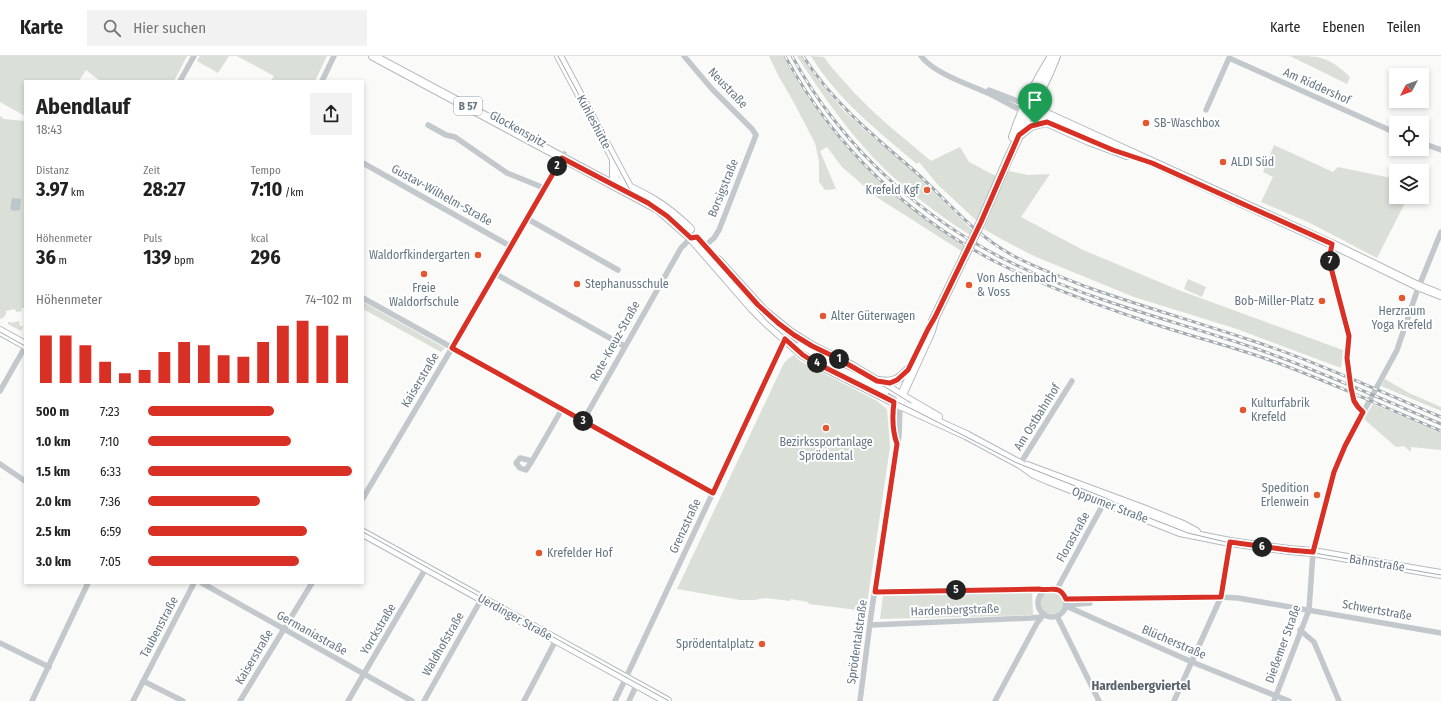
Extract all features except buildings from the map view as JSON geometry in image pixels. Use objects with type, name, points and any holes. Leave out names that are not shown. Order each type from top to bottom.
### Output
[{"type":"main road","name":"Glockenspitz","points":[[373,56],[628,190],[651,197],[668,209],[694,237],[753,309],[788,338]]},
{"type":"main road","name":"Glockenspitz","points":[[386,56],[563,156],[616,182],[628,190]]},
{"type":"main road","name":"Kuhleshütte","points":[[559,56],[628,190]]},
{"type":"main road","points":[[902,392],[908,370],[981,222],[1019,135],[1039,77],[1052,56]]},
{"type":"main road","points":[[1008,159],[1017,123],[1049,73],[1056,56]]},
{"type":"main road","points":[[1027,109],[1047,122],[1113,150],[1147,161]]},
{"type":"main road","points":[[1027,109],[1116,145],[1147,161],[1332,244],[1418,286],[1441,295]]},
{"type":"main road","points":[[1019,135],[1031,126],[1047,122]]},
{"type":"main road","points":[[613,159],[614,177],[616,182]]},
{"type":"main road","name":"Glockenspitz","points":[[694,237],[706,246],[788,338]]},
{"type":"main road","points":[[897,404],[931,331],[935,317]]},
{"type":"main road","points":[[0,331],[24,345]]},
{"type":"main road","name":"Oppumer Straße","points":[[788,338],[812,346],[837,358],[877,381],[902,392],[966,435]]},
{"type":"main road","name":"Oppumer Straße","points":[[788,338],[814,362],[897,404],[966,435],[1020,464],[1039,469],[1106,499],[1183,525],[1204,536],[1230,542],[1313,552]]},
{"type":"main road","name":"B 57","points":[[788,338],[890,394],[902,392]]},
{"type":"main road","points":[[877,381],[890,383],[897,380],[908,370]]},
{"type":"main road","name":"Uerdinger Straße","points":[[364,534],[668,701]]},
{"type":"main road","name":"Bahnstraße","points":[[1313,552],[1441,574]]},
{"type":"street","points":[[181,80],[194,56]]},
{"type":"street","points":[[322,80],[334,56]]},
{"type":"street","name":"Neustraße","points":[[684,56],[712,89],[752,129],[756,135]]},
{"type":"street","points":[[921,56],[931,67],[957,79],[972,83],[1027,109]]},
{"type":"street","name":"Am Riddershof","points":[[1206,110],[1230,57],[1389,130]]},
{"type":"street","points":[[428,125],[446,135],[456,136],[507,173],[544,188]]},
{"type":"street","name":"Borsigstraße","points":[[706,246],[719,230],[756,135]]},
{"type":"street","points":[[1429,146],[1441,150]]},
{"type":"street","name":"Kaiserstraße","points":[[364,496],[563,156]]},
{"type":"street","name":"Gustav-Wilhelm-Straße","points":[[364,165],[510,246]]},
{"type":"street","points":[[526,218],[618,270]]},
{"type":"street","name":"Dießemer Straße","points":[[1275,698],[1309,610],[1313,552],[1334,472],[1345,446],[1397,350],[1418,286],[1441,232]]},
{"type":"street","name":"Rote-Kreuz-Straße","points":[[583,421],[624,346],[681,248],[694,237]]},
{"type":"street","points":[[1332,244],[1329,260],[1349,336],[1347,358],[1351,388],[1354,401],[1363,412]]},
{"type":"street","points":[[494,273],[624,346]]},
{"type":"street","points":[[364,299],[713,493]]},
{"type":"street","name":"Grenzstraße","points":[[615,701],[788,338]]},
{"type":"street","points":[[0,391],[24,348]]},
{"type":"street","name":"Am Ostbahnhof","points":[[1020,464],[1072,382]]},
{"type":"street","name":"Sprödentalstraße","points":[[860,701],[897,444],[900,436],[897,404]]},
{"type":"street","points":[[532,461],[562,409]]},
{"type":"street","points":[[0,464],[24,480]]},
{"type":"street","name":"Florastraße","points":[[1057,589],[1106,499]]},
{"type":"street","points":[[1174,701],[1221,597],[1230,542]]},
{"type":"street","name":"Yorckstraße","points":[[348,701],[426,568]]},
{"type":"street","points":[[32,701],[88,584]]},
{"type":"street","name":"Taubenstraße","points":[[133,701],[193,584]]},
{"type":"street","name":"Germaniastraße","points":[[204,584],[412,701]]},
{"type":"street","name":"Kaiserstraße","points":[[240,701],[311,584]]},
{"type":"street","points":[[1057,589],[1062,593],[1066,604],[1064,610],[1057,616],[1099,701]]},
{"type":"street","name":"Hardenbergstraße","points":[[875,592],[1057,589]]},
{"type":"street","points":[[995,701],[1042,616],[1038,607],[1038,602],[1039,597],[1045,590]]},
{"type":"street","points":[[1066,604],[1098,600],[1221,597],[1238,598],[1309,610]]},
{"type":"street","name":"Waldhofstraße","points":[[424,701],[482,598]]},
{"type":"street","name":"Blücherstraße","points":[[1066,604],[1192,662],[1275,698],[1289,701]]},
{"type":"street","name":"Schwertstraße","points":[[1309,610],[1441,632]]},
{"type":"street","name":"Hardenbergstraße","points":[[871,625],[1057,616]]},
{"type":"street","points":[[1300,630],[1314,642],[1340,701]]},
{"type":"street","points":[[524,701],[556,640]]},
{"type":"street","points":[[0,643],[48,667]]},
{"type":"street","points":[[143,681],[183,701]]},
{"type":"street","points":[[629,701],[637,684]]},
{"type":"shaded area","points":[[0,56],[187,56],[175,80],[99,80],[86,70],[80,80],[24,80],[24,115],[0,102]]},
{"type":"shaded area","points":[[200,56],[229,56],[218,73],[197,61]]},
{"type":"shaded area","points":[[237,56],[327,56],[315,80],[272,80],[274,76]]},
{"type":"shaded area","points":[[769,56],[783,56],[800,86],[819,114],[863,165],[913,210],[968,249],[966,254],[878,198],[842,167],[827,147],[820,151],[836,189],[825,190],[819,182],[819,161],[815,143]]},
{"type":"shaded area","points":[[797,56],[801,56],[820,83],[843,110],[913,171],[973,231],[970,235],[913,194],[886,171],[862,145],[836,113]]},
{"type":"shaded area","points":[[811,56],[824,57],[863,101],[931,161],[960,147],[969,162],[996,176],[977,221],[938,185],[919,162],[917,164],[888,140],[846,101],[821,72]]},
{"type":"shaded area","points":[[1290,56],[1317,57],[1329,61],[1350,77],[1347,84]]},
{"type":"shaded area","points":[[0,116],[4,119],[24,121],[24,308],[21,308],[22,311],[16,312],[15,309],[6,311],[6,314],[2,319],[0,318]]},
{"type":"shaded area","points":[[1274,145],[1333,172],[1338,167],[1389,178],[1389,204],[1404,204],[1377,258],[1310,223],[1261,202],[1273,177],[1263,172]]},
{"type":"shaded area","points":[[1009,171],[1028,175],[1050,174],[1021,217],[1083,250],[1181,291],[1343,350],[1341,368],[1237,329],[1134,297],[1036,257],[984,229],[1004,176],[1006,172]]},
{"type":"shaded area","points":[[12,198],[21,199],[20,210],[14,211],[10,209]]},
{"type":"shaded area","points":[[1188,279],[1206,287],[1202,297],[1184,289]]},
{"type":"shaded area","points":[[364,303],[445,348],[441,352],[364,310]]},
{"type":"shaded area","points":[[19,321],[20,326],[23,326],[21,331],[8,324],[8,322],[11,323]]},
{"type":"shaded area","points":[[794,355],[800,361],[877,401],[887,409],[890,447],[866,611],[809,604],[808,602],[790,599],[790,601],[766,598],[740,600],[677,589],[784,363]]},
{"type":"shaded area","points":[[1385,379],[1409,393],[1441,407],[1441,411],[1381,386]]},
{"type":"shaded area","points":[[1373,404],[1441,433],[1441,450],[1411,447],[1411,452],[1404,446],[1396,447],[1364,419]]},
{"type":"shaded area","points":[[1052,590],[1060,594],[1064,602],[1060,610],[1052,614],[1044,610],[1040,602],[1044,594]]},
{"type":"shaded area","points":[[1032,592],[1033,615],[880,619],[883,596]]},
{"type":"tram line","points":[[558,56],[630,190],[668,215],[693,237],[768,322],[796,346],[815,358],[864,386],[1017,463],[1188,533],[1230,543],[1320,554],[1441,575]]},
{"type":"tram line","points":[[0,332],[24,345]]},
{"type":"tram line","points":[[841,366],[885,387],[911,403]]},
{"type":"tram line","points":[[364,533],[669,701]]},
{"type":"railway","points":[[785,56],[804,89],[851,150],[878,178],[907,204],[970,248],[1038,282],[1073,296],[1159,326],[1247,352],[1284,365],[1441,431]]},
{"type":"railway","points":[[792,56],[836,123],[892,182],[923,208],[956,231],[991,252],[1027,270],[1084,293],[1283,358],[1441,424]]},
{"type":"railway","points":[[803,56],[826,87],[866,129],[923,178],[970,225],[983,236],[1012,255],[1039,268],[1084,286],[1301,358],[1441,417]]},
{"type":"place","name":"SB-Waschbox","points":[[1146,123]]},
{"type":"place","name":"ALDI Süd","points":[[1223,162]]},
{"type":"place","name":"Krefeld Kgf","points":[[927,190]]},
{"type":"place","name":"Waldorfkindergarten","points":[[478,255]]},
{"type":"place","name":"Freie Waldorfschule","points":[[424,274]]},
{"type":"place","name":"Stephanusschule","points":[[577,284]]},
{"type":"place","name":"Von Aschenbach & Voss","points":[[969,285]]},
{"type":"place","name":"Herzraum Yoga Krefeld","points":[[1402,298]]},
{"type":"place","name":"Bob-Miller-Platz","points":[[1322,301]]},
{"type":"place","name":"Alter Güterwagen","points":[[823,316]]},
{"type":"place","name":"Kulturfabrik Krefeld","points":[[1243,410]]},
{"type":"place","name":"Bezirkssportanlage Sprödental","points":[[826,428]]},
{"type":"place","name":"Spedition Erlenwein","points":[[1317,495]]},
{"type":"place","name":"Krefelder Hof","points":[[539,553]]},
{"type":"place","name":"Sprödentalplatz","points":[[762,644]]},
{"type":"district","name":"Hardenbergviertel","points":[[1141,685]]},
{"type":"route","points":[[1047,122],[1089,141],[1147,161],[1332,244],[1329,260],[1349,336],[1347,358],[1351,388],[1354,401],[1363,412],[1340,455],[1334,472],[1313,552],[1230,542],[1221,597],[1087,600],[1066,599],[1060,591],[1053,588],[1045,590],[875,592],[897,444],[894,435],[894,402],[814,362],[803,355],[785,339],[713,493],[452,348],[494,273],[562,158],[648,203],[667,216],[691,238],[694,236],[697,237],[764,311],[794,335],[877,381],[890,383],[897,380],[908,370],[981,222],[1019,135],[1035,124],[1047,122]]}]
